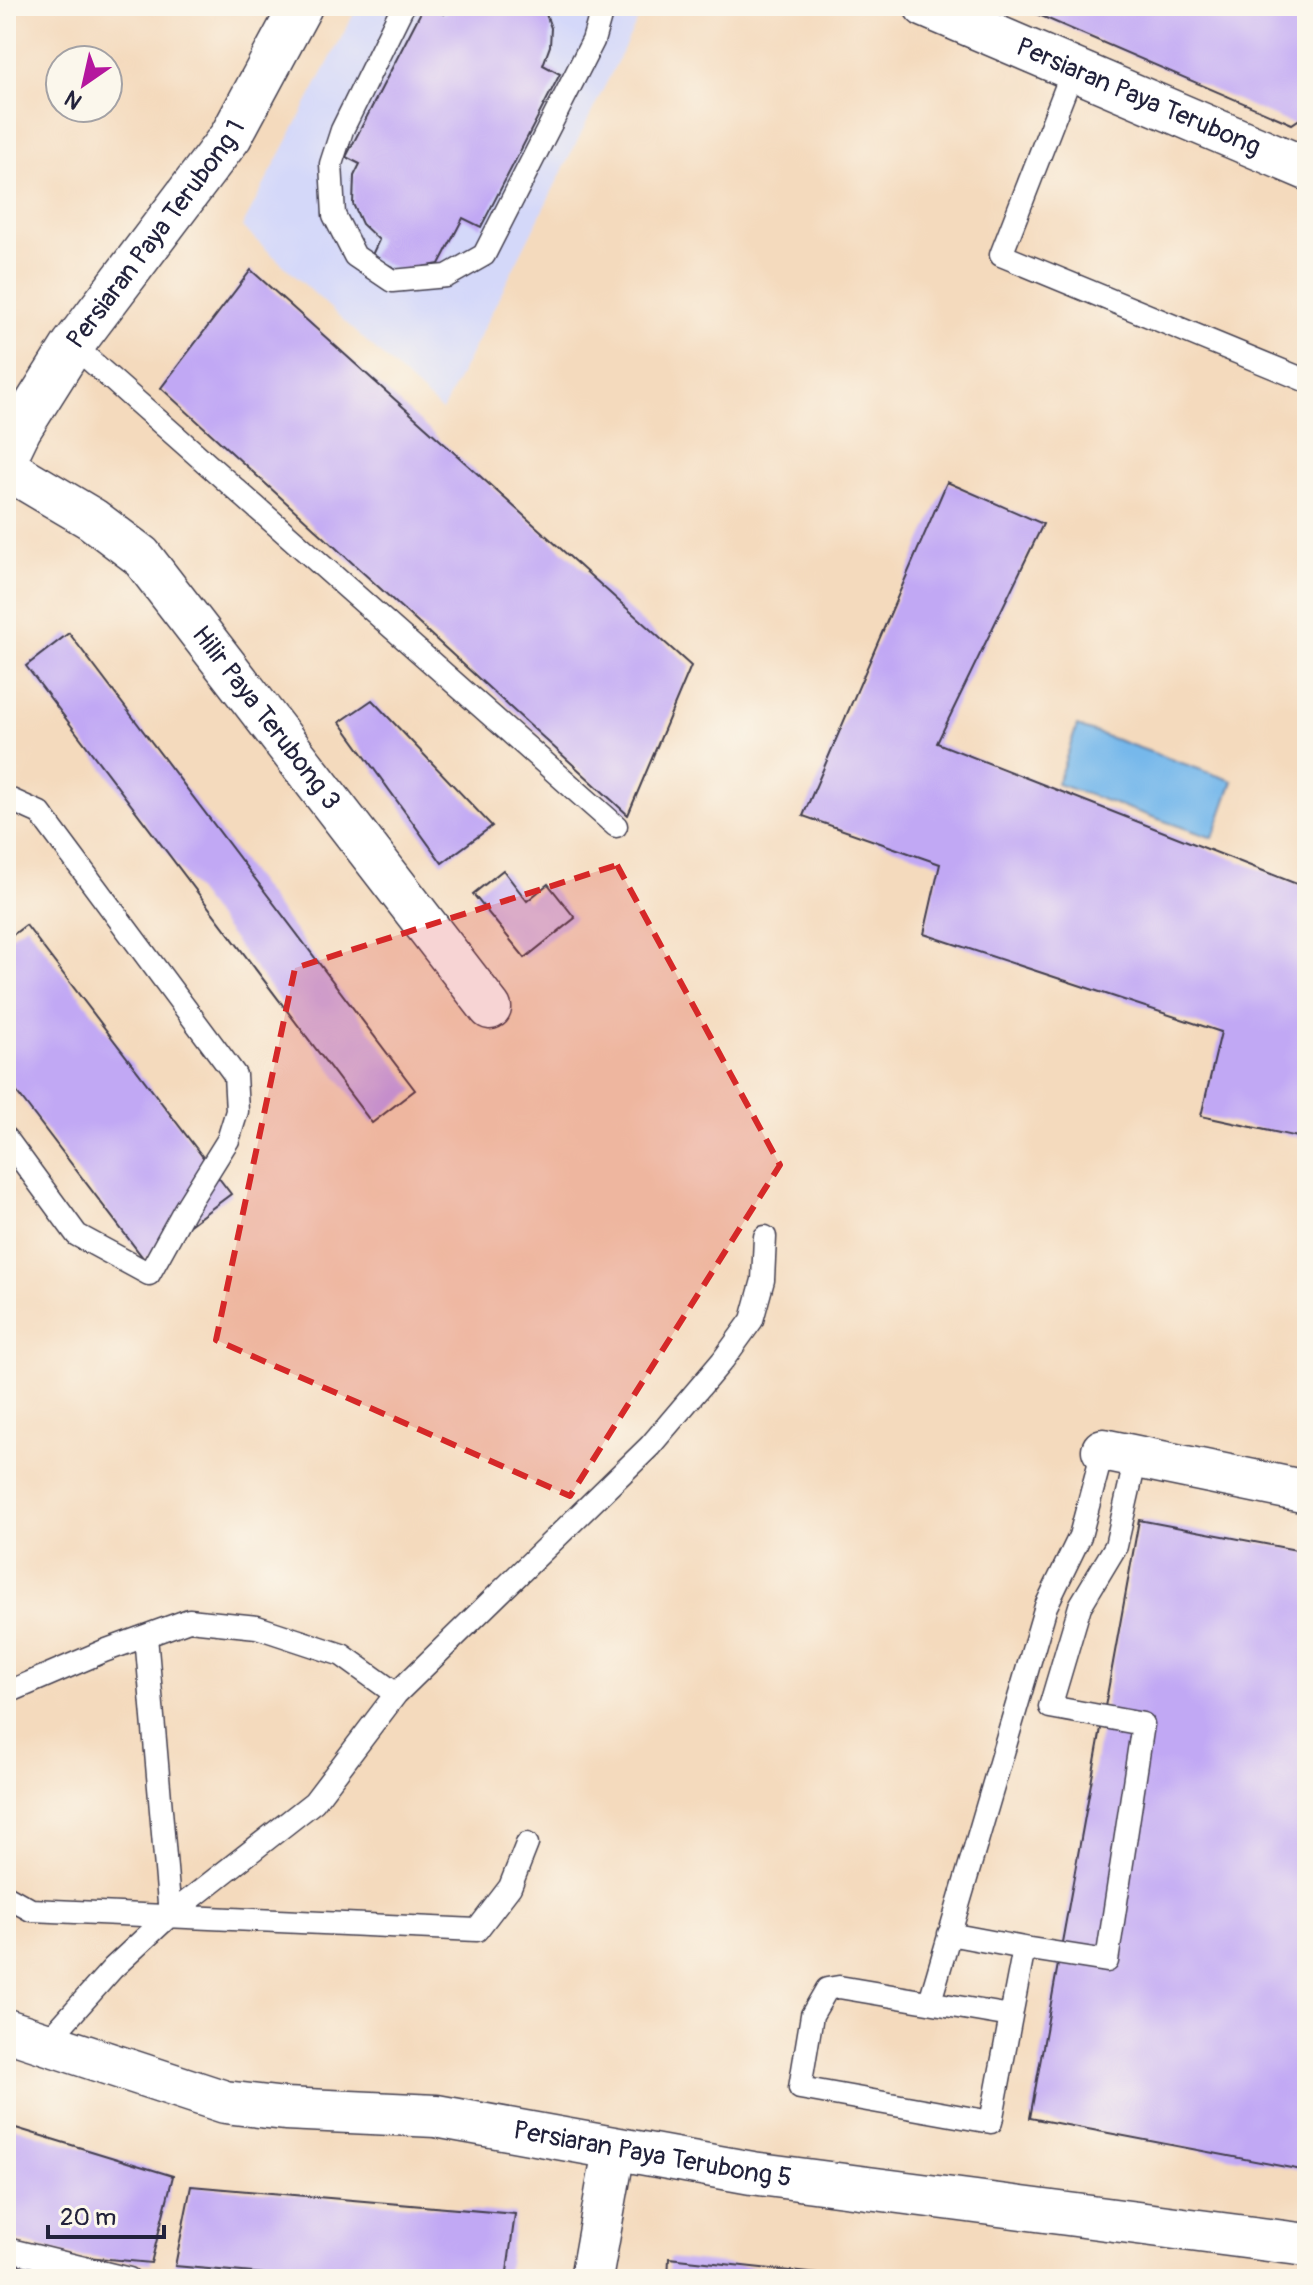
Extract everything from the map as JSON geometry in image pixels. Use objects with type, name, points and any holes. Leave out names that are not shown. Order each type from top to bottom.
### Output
[{"type":"street","name":"Persiaran Paya Terubong 1","points":[[11,436],[73,345],[231,136],[301,6]]},
{"type":"street","name":"Persiaran Paya Terubong","points":[[929,7],[1307,169]]},
{"type":"street","name":"Hilir Paya Terubong 3","points":[[6,468],[92,519],[141,556],[490,1008]]},
{"type":"street","points":[[1119,1454],[1307,1492]]},
{"type":"street","name":"Persiaran Paya Terubong 5","points":[[6,2030],[225,2102],[285,2109],[436,2116],[752,2173],[1307,2245]]},
{"type":"street","points":[[591,2279],[614,2150]]},
{"type":"lane","points":[[403,6],[342,130],[331,164],[334,215],[355,256],[392,281],[447,276],[484,255],[593,41],[603,6]]},
{"type":"lane","points":[[1073,70],[1001,255],[1307,381]]},
{"type":"lane","points":[[73,345],[616,826]]},
{"type":"lane","points":[[6,803],[11,800],[40,813],[235,1075],[237,1111],[228,1140],[149,1274],[77,1235],[6,1138]]},
{"type":"lane","points":[[45,2044],[113,1968],[170,1915],[314,1802],[396,1694],[650,1446],[723,1360],[752,1320],[763,1280],[765,1237]]},
{"type":"lane","points":[[949,1934],[1107,1961],[1143,1724],[1050,1707],[1080,1606],[1116,1546],[1119,1454]]},
{"type":"lane","points":[[930,2001],[1046,1606],[1119,1454]]},
{"type":"lane","points":[[6,1693],[189,1620],[257,1627],[342,1655],[396,1694]]},
{"type":"lane","points":[[146,1636],[170,1915]]},
{"type":"lane","points":[[6,1896],[31,1910],[477,1930],[510,1887],[527,1844]]},
{"type":"lane","points":[[1011,2016],[839,1987],[827,1989],[812,2015],[800,2088],[991,2122],[1024,1948]]},
{"type":"lane","points":[[6,2249],[129,2279]]},
{"type":"highlighted area","points":[[617,865],[780,1165],[570,1496],[216,1340],[295,968]]},
{"type":"shaded area","points":[[358,6],[645,6],[442,411],[242,227]]},
{"type":"water","points":[[1077,726],[1233,781],[1213,838],[1057,784]]},
{"type":"building","points":[[424,6],[444,14],[451,6],[543,6],[551,28],[550,46],[543,65],[560,74],[481,227],[463,218],[439,264],[401,271],[371,257],[379,240],[362,224],[353,204],[354,176],[360,164],[346,157]]},
{"type":"building","points":[[1018,6],[1307,6],[1307,114],[1292,124]]},
{"type":"building","points":[[251,270],[691,666],[628,815],[161,388]]},
{"type":"building","points":[[947,482],[1043,524],[937,743],[1307,888],[1307,1139],[1201,1116],[1221,1032],[924,934],[940,864],[803,816]]},
{"type":"building","points":[[69,633],[415,1090],[372,1123],[26,666]]},
{"type":"building","points":[[372,700],[492,826],[442,863],[340,722]]},
{"type":"building","points":[[503,870],[527,901],[548,884],[575,918],[525,958],[473,894]]},
{"type":"building","points":[[26,925],[231,1194],[144,1259],[6,1078],[6,940]]},
{"type":"building","points":[[1139,1520],[1307,1552],[1307,2171],[1030,2118]]},
{"type":"building","points":[[6,2125],[173,2176],[151,2263],[76,2256],[6,2238]]},
{"type":"building","points":[[191,2186],[515,2214],[506,2279],[322,2279],[175,2266]]},
{"type":"building","points":[[669,2258],[846,2277],[668,2279]]}]
